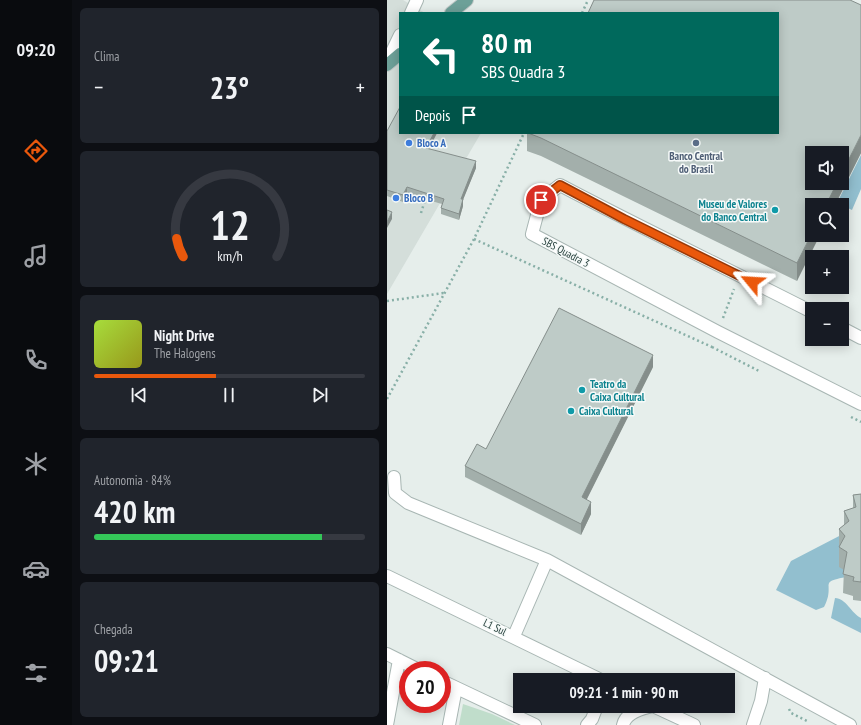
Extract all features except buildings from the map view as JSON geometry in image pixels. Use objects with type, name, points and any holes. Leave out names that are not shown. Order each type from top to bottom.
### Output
[{"type":"main road","points":[[452,12],[467,0]]},
{"type":"main road","points":[[387,64],[399,55]]},
{"type":"street","points":[[411,12],[417,0]]},
{"type":"street","points":[[387,64],[399,38]]},
{"type":"street","name":"SBS Quadra 3","points":[[805,308],[624,219],[560,185],[541,200],[532,234],[718,332],[861,404]]},
{"type":"street","points":[[849,332],[861,338]]},
{"type":"street","points":[[394,477],[395,493],[408,503],[547,560],[850,725]]},
{"type":"street","points":[[514,636],[547,560]]},
{"type":"street","name":"L1 Sul","points":[[387,576],[514,636],[583,673]]},
{"type":"street","points":[[387,654],[399,660],[387,725]]},
{"type":"street","points":[[753,725],[761,701],[765,678]]},
{"type":"street","points":[[451,686],[535,725]]},
{"type":"street","points":[[449,725],[456,688]]},
{"type":"street","points":[[587,725],[594,713]]},
{"type":"street","points":[[623,725],[624,721],[633,713]]},
{"type":"street","points":[[668,713],[694,725]]},
{"type":"path","points":[[582,12],[588,0]]},
{"type":"path","points":[[387,399],[474,239],[524,134]]},
{"type":"path","points":[[421,213],[428,191]]},
{"type":"path","points":[[474,239],[712,347],[733,294]]},
{"type":"path","points":[[387,301],[445,293]]},
{"type":"path","points":[[788,707],[791,713],[815,724]]},
{"type":"shaded area","points":[[387,0],[403,0],[423,12],[399,12],[399,134],[480,134],[387,294]]},
{"type":"green space","points":[[463,704],[492,714],[515,725],[459,725]]},
{"type":"water","points":[[861,155],[861,189],[852,210],[849,209],[849,198],[840,198],[844,190],[849,190],[849,179]]},
{"type":"water","points":[[843,534],[853,576],[830,582],[829,592],[824,607],[816,610],[776,590],[791,561]]},
{"type":"water","points":[[835,598],[842,600],[857,616],[861,618],[861,633],[831,618]]},
{"type":"place","name":"Bloco A","points":[[409,143]]},
{"type":"place","name":"Banco Central do Brasil","points":[[696,143]]},
{"type":"place","name":"Bloco B","points":[[396,198]]},
{"type":"place","name":"Museu de Valores do Banco Central","points":[[775,210]]},
{"type":"place","name":"Teatro da Caixa Cultural","points":[[582,390]]},
{"type":"place","name":"Caixa Cultural","points":[[571,411]]},
{"type":"route","points":[[541,200],[560,185],[624,219],[752,282]]}]
